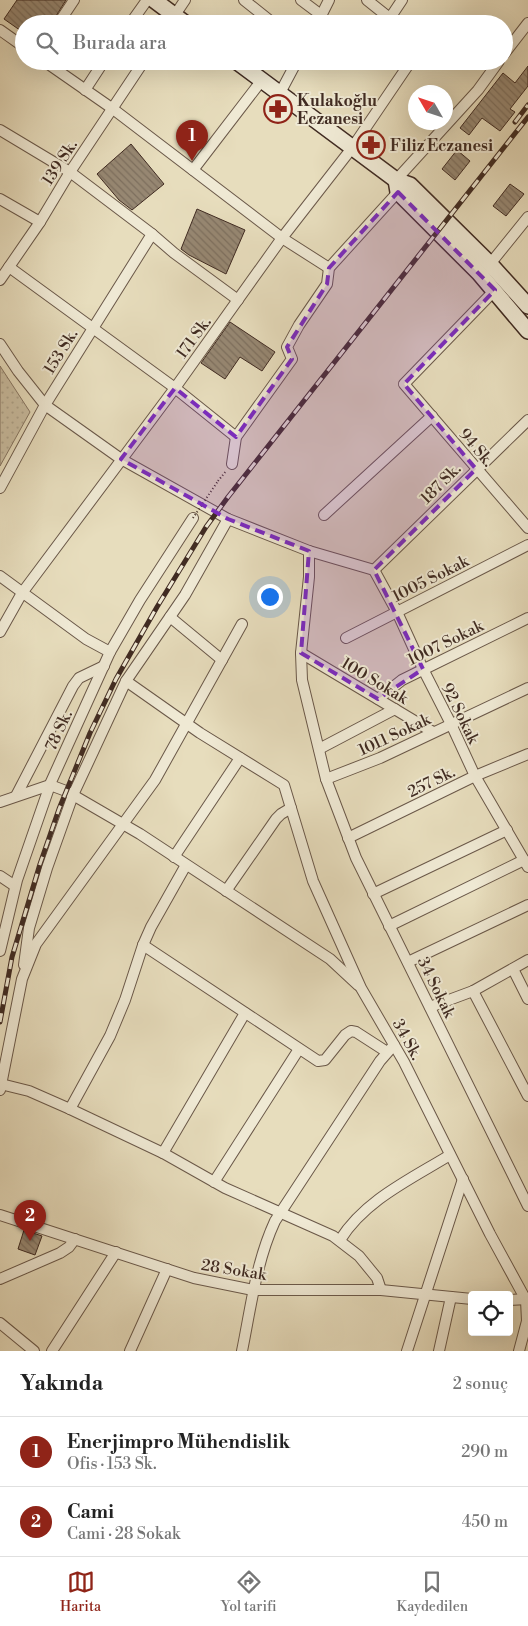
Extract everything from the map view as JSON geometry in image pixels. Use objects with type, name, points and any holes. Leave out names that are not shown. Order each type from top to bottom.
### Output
[{"type":"main road","points":[[154,0],[170,15]]},
{"type":"main road","points":[[248,70],[352,148],[397,186],[480,273],[528,331]]},
{"type":"main road","points":[[397,186],[410,185],[490,264],[528,306]]},
{"type":"street","points":[[64,15],[74,0]]},
{"type":"street","points":[[136,15],[147,0]]},
{"type":"street","points":[[178,15],[184,0]]},
{"type":"street","points":[[244,0],[263,15]]},
{"type":"street","points":[[301,0],[315,15]]},
{"type":"street","points":[[321,15],[329,0]]},
{"type":"street","points":[[367,0],[386,15]]},
{"type":"street","points":[[396,15],[402,0]]},
{"type":"street","points":[[513,42],[528,23]]},
{"type":"street","points":[[0,30],[15,41]]},
{"type":"street","points":[[57,70],[112,109],[282,238],[329,268]]},
{"type":"street","points":[[85,90],[98,70]]},
{"type":"street","name":"139 Sk.","points":[[0,280],[40,222],[70,172],[138,70]]},
{"type":"street","points":[[280,94],[292,70]]},
{"type":"street","name":"171 Sk.","points":[[0,632],[22,594],[175,388],[282,238],[352,148],[405,70]]},
{"type":"street","points":[[232,464],[236,437],[292,359],[287,347],[327,284],[329,268],[478,90],[492,70]]},
{"type":"street","points":[[193,170],[262,80]]},
{"type":"street","points":[[0,130],[70,172],[238,300]]},
{"type":"street","points":[[0,199],[40,222]]},
{"type":"street","points":[[490,264],[528,217]]},
{"type":"street","name":"153 Sk.","points":[[0,488],[45,404],[152,234]]},
{"type":"street","points":[[9,267],[175,388],[236,437]]},
{"type":"street","name":"94 Sk.","points":[[495,290],[404,384],[528,528]]},
{"type":"street","points":[[0,344],[18,371],[45,404],[121,459],[228,519],[309,551],[374,570]]},
{"type":"street","points":[[324,515],[432,416]]},
{"type":"street","name":"187 Sk.","points":[[374,570],[528,420]]},
{"type":"street","points":[[0,576],[22,594],[86,639],[110,652],[140,600],[193,518]]},
{"type":"street","points":[[228,519],[185,595],[126,682],[73,795],[47,868],[29,928],[22,978],[1,1087],[29,1091],[70,1109],[163,1153],[214,1182],[340,1240],[359,1256],[377,1278],[381,1290]]},
{"type":"street","name":"1005 Sokak","points":[[346,638],[528,546]]},
{"type":"street","name":"34 Sokak","points":[[309,551],[309,577],[301,653],[302,680],[326,779],[356,858],[528,1206]]},
{"type":"street","name":"92 Sokak","points":[[374,570],[397,612],[475,776],[526,863]]},
{"type":"street","points":[[170,617],[222,660]]},
{"type":"street","name":"1007 Sokak","points":[[378,699],[402,680],[528,618]]},
{"type":"street","points":[[22,978],[36,944],[155,780],[242,624]]},
{"type":"street","name":"78 Sk.","points":[[0,952],[15,886],[50,785],[110,652]]},
{"type":"street","name":"100 Sokak","points":[[301,653],[433,732]]},
{"type":"street","points":[[16,796],[72,686],[79,678],[104,666]]},
{"type":"street","points":[[126,682],[240,758],[174,857]]},
{"type":"street","name":"1011 Sokak","points":[[326,779],[380,758],[528,688]]},
{"type":"street","points":[[319,749],[395,709]]},
{"type":"street","name":"257 Sk.","points":[[348,838],[475,776],[528,754]]},
{"type":"street","name":"34 Sk.","points":[[240,758],[284,785],[313,881],[361,988],[391,1049],[527,1299]]},
{"type":"street","points":[[0,802],[50,785],[73,795],[186,864],[330,959],[361,988]]},
{"type":"street","points":[[226,891],[276,819],[291,808]]},
{"type":"street","points":[[374,894],[507,830]]},
{"type":"street","points":[[389,926],[526,863]]},
{"type":"street","points":[[70,1109],[114,1027],[130,987],[143,945],[186,864]]},
{"type":"street","points":[[0,876],[15,886]]},
{"type":"street","points":[[408,962],[528,905]]},
{"type":"street","points":[[143,945],[318,1061],[323,1062],[345,1035],[351,1031],[391,1049],[280,1212],[263,1248],[242,1351]]},
{"type":"street","points":[[430,1007],[472,991],[528,960]]},
{"type":"street","points":[[513,969],[528,999]]},
{"type":"street","points":[[472,991],[528,1096]]},
{"type":"street","points":[[163,1153],[245,1013]]},
{"type":"street","points":[[214,1182],[299,1049]]},
{"type":"street","points":[[340,1240],[356,1219],[382,1197],[450,1155]]},
{"type":"street","points":[[407,1351],[424,1294],[463,1180]]},
{"type":"street","name":"28 Sokak","points":[[0,1215],[194,1278],[253,1290],[381,1290],[468,1299]]},
{"type":"street","points":[[0,1279],[60,1252],[69,1247],[75,1239]]},
{"type":"street","points":[[52,1351],[116,1252]]},
{"type":"street","points":[[130,1351],[167,1269]]},
{"type":"street","points":[[439,1351],[451,1297]]},
{"type":"street","points":[[513,1300],[527,1299],[527,1321],[519,1351]]},
{"type":"street","points":[[0,1325],[34,1351]]},
{"type":"path","points":[[193,518],[232,464]]},
{"type":"highlighted area","points":[[398,192],[495,290],[404,384],[476,469],[374,570],[423,669],[378,699],[301,653],[309,551],[228,519],[121,459],[175,388],[236,437],[292,359],[287,347],[327,284],[329,268]]},
{"type":"shaded area","points":[[0,366],[30,412],[0,466]]},
{"type":"building","points":[[17,0],[66,0],[57,15],[15,15],[15,27],[4,19]]},
{"type":"building","points":[[528,66],[528,86],[510,109],[515,112],[500,131],[482,118],[469,135],[460,128],[503,73],[515,83]]},
{"type":"building","points":[[131,144],[164,184],[132,210],[119,200],[97,174]]},
{"type":"building","points":[[457,150],[470,161],[455,180],[442,169]]},
{"type":"building","points":[[510,184],[524,194],[506,216],[493,206]]},
{"type":"building","points":[[197,209],[245,230],[226,274],[181,249]]},
{"type":"building","points":[[230,322],[275,352],[262,371],[240,357],[225,379],[201,363]]},
{"type":"building","points":[[24,1230],[42,1236],[35,1255],[18,1249]]},
{"type":"railway","points":[[515,122],[528,105]]},
{"type":"railway","points":[[0,1022],[12,957],[59,809],[90,733],[116,679],[157,607],[206,527],[228,497],[528,117]]},
{"type":"place","name":"Kulakoğlu Eczanesi","points":[[278,109]]},
{"type":"place","name":"Filiz Eczanesi","points":[[371,145]]},
{"type":"place","name":"Enerjimpro Mühendislik","points":[[192,161]]},
{"type":"place","name":"Cami","points":[[30,1241]]}]
